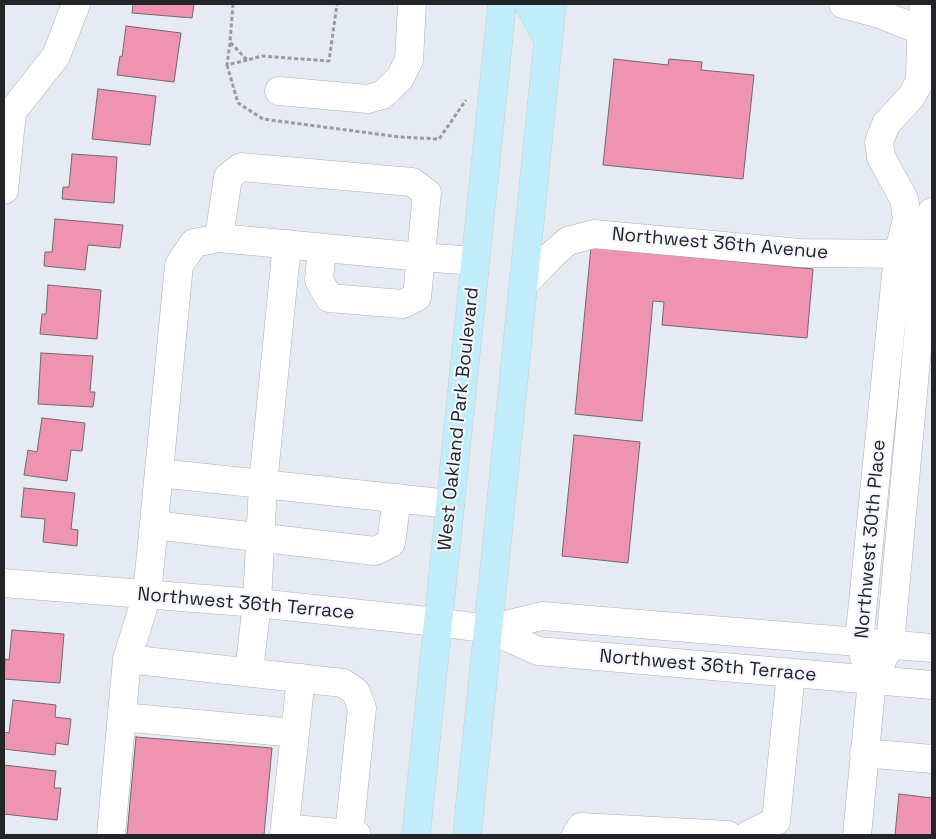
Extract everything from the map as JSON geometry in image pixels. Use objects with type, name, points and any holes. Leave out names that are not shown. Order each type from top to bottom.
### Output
[{"type":"main road","name":"West Oakland Park Boulevard","points":[[416,835],[502,4]]},
{"type":"main road","points":[[529,4],[548,40]]},
{"type":"main road","points":[[467,835],[525,283],[552,4]]},
{"type":"street","points":[[4,190],[8,110],[56,56],[76,4]]},
{"type":"street","points":[[279,91],[368,99],[382,95],[400,78],[409,60],[412,4]]},
{"type":"street","points":[[843,4],[880,14],[927,33]]},
{"type":"street","name":"Northwest 30th Place","points":[[872,680],[859,642],[898,255],[907,219],[904,199],[881,157],[879,142],[886,124],[911,97],[920,81],[927,33],[924,4]]},
{"type":"street","points":[[219,238],[228,176],[241,167],[412,182],[427,193],[417,297],[403,304],[330,298],[319,280],[322,248]]},
{"type":"street","name":"Northwest 30th Place","points":[[872,680],[890,645],[914,393],[925,352],[929,217],[932,212]]},
{"type":"street","name":"Northwest 36th Avenue","points":[[525,283],[552,254],[568,241],[594,234],[800,253],[929,254]]},
{"type":"street","points":[[111,835],[127,659],[147,595],[179,265],[194,243],[219,238],[475,261]]},
{"type":"street","points":[[248,672],[257,603],[264,484],[287,244]]},
{"type":"street","points":[[889,348],[925,352]]},
{"type":"street","points":[[884,392],[914,393]]},
{"type":"street","points":[[159,474],[450,504]]},
{"type":"street","points":[[154,525],[375,551],[391,543],[397,498]]},
{"type":"street","points":[[869,545],[900,547]]},
{"type":"street","name":"Northwest 36th Terrace","points":[[4,583],[257,603],[437,622],[489,630],[538,651],[932,685]]},
{"type":"street","name":"Northwest 36th Terrace","points":[[489,630],[542,616],[932,648]]},
{"type":"street","points":[[127,659],[248,672],[301,678],[343,683],[356,692],[362,708],[352,835],[285,832],[301,678]]},
{"type":"street","points":[[748,835],[776,821],[791,673]]},
{"type":"street","points":[[856,835],[872,680]]},
{"type":"street","points":[[122,717],[295,733]]},
{"type":"street","points":[[864,753],[932,759]]},
{"type":"street","points":[[576,835],[581,827],[728,835]]},
{"type":"path","points":[[233,4],[227,65],[262,56],[329,61],[338,4]]},
{"type":"path","points":[[230,42],[247,60]]},
{"type":"building","points":[[133,4],[194,4],[192,18],[132,13]]},
{"type":"building","points":[[126,26],[181,33],[174,82],[117,75],[120,56],[122,57]]},
{"type":"building","points":[[614,59],[668,65],[669,59],[702,62],[701,70],[754,75],[743,179],[603,165]]},
{"type":"building","points":[[98,89],[156,96],[150,145],[92,139]]},
{"type":"building","points":[[72,154],[117,157],[114,203],[62,199],[63,187],[69,187]]},
{"type":"building","points":[[55,219],[123,225],[120,248],[88,245],[85,270],[44,266],[45,252],[52,252]]},
{"type":"building","points":[[591,247],[813,269],[807,338],[662,325],[664,302],[653,301],[642,421],[575,414]]},
{"type":"building","points":[[48,285],[101,290],[97,339],[40,334],[42,314],[46,314]]},
{"type":"building","points":[[41,353],[93,356],[90,392],[95,392],[93,407],[38,404]]},
{"type":"building","points":[[42,418],[85,423],[82,451],[71,450],[67,481],[24,475],[28,450],[37,452]]},
{"type":"building","points":[[574,435],[640,442],[628,563],[562,556]]},
{"type":"building","points":[[24,488],[75,493],[71,529],[78,530],[77,546],[43,542],[45,519],[21,517]]},
{"type":"building","points":[[12,630],[64,634],[60,683],[4,679],[5,659],[9,660]]},
{"type":"building","points":[[13,700],[56,705],[55,717],[71,719],[68,745],[56,743],[55,755],[4,749],[4,732],[9,733]]},
{"type":"building","points":[[136,737],[272,748],[264,835],[127,835]]},
{"type":"building","points":[[4,765],[56,771],[54,788],[61,788],[57,820],[4,814]]},
{"type":"building","points":[[899,794],[932,798],[932,835],[895,835]]}]
